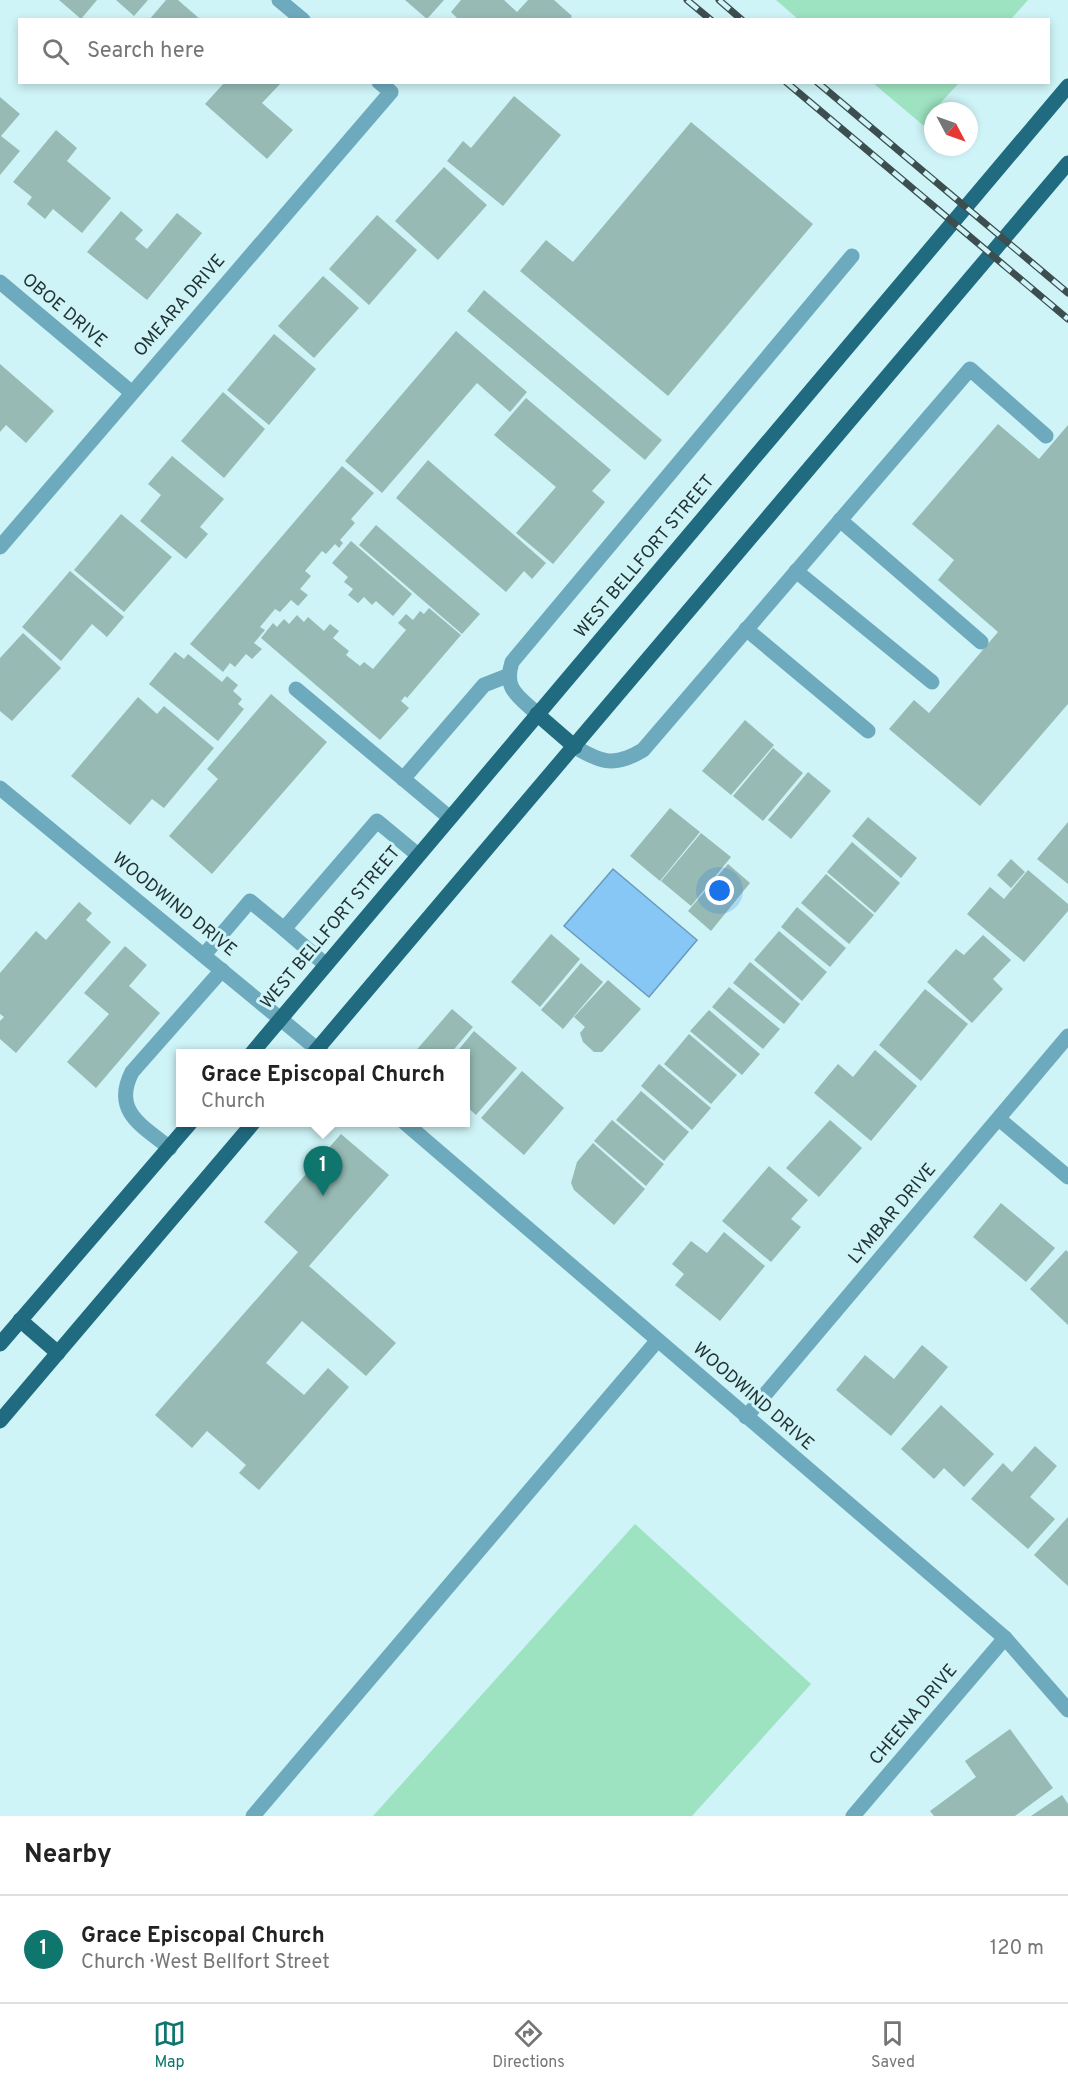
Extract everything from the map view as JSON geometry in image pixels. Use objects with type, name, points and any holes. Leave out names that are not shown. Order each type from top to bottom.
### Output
[{"type":"main road","name":"WEST BELLFORT STREET","points":[[254,1049],[1068,86]]},
{"type":"main road","points":[[321,1049],[1068,163]]},
{"type":"main road","points":[[537,714],[575,747]]},
{"type":"main road","points":[[0,1344],[187,1127]]},
{"type":"main road","points":[[0,1421],[250,1127]]},
{"type":"main road","points":[[20,1320],[58,1353]]},
{"type":"street","points":[[279,0],[301,18]]},
{"type":"street","name":"OMEARA DRIVE","points":[[0,547],[385,87]]},
{"type":"street","points":[[537,714],[512,689],[507,676],[512,662],[852,256]]},
{"type":"street","name":"OBOE DRIVE","points":[[0,282],[131,392]]},
{"type":"street","points":[[575,747],[597,760],[624,761],[643,750],[970,369],[1046,436]]},
{"type":"street","points":[[840,520],[981,642]]},
{"type":"street","points":[[796,571],[932,682]]},
{"type":"street","points":[[746,629],[868,731]]},
{"type":"street","points":[[403,779],[484,685],[507,676]]},
{"type":"street","points":[[296,689],[450,818]]},
{"type":"street","name":"WOODWIND DRIVE","points":[[0,788],[281,1018],[315,1049]]},
{"type":"street","points":[[284,929],[377,821],[418,855]]},
{"type":"street","points":[[204,955],[250,902],[326,965]]},
{"type":"street","points":[[170,1148],[131,1116],[125,1100],[126,1084],[132,1072],[222,970]]},
{"type":"street","name":"LYMBAR DRIVE","points":[[746,1417],[1068,1036]]},
{"type":"street","points":[[999,1119],[1068,1177]]},
{"type":"street","name":"WOODWIND DRIVE","points":[[410,1127],[1005,1638],[1068,1710]]},
{"type":"street","points":[[253,1816],[657,1341]]},
{"type":"street","name":"CHEENA DRIVE","points":[[853,1816],[1005,1638]]},
{"type":"green space","points":[[776,0],[1028,0],[1012,18],[797,18]]},
{"type":"green space","points":[[874,84],[958,84],[941,102],[924,102],[924,126]]},
{"type":"green space","points":[[635,1524],[811,1684],[692,1816],[373,1816]]},
{"type":"water","points":[[613,869],[697,940],[649,997],[564,926]]},
{"type":"building","points":[[59,0],[97,0],[80,18]]},
{"type":"building","points":[[116,0],[148,0],[134,16]]},
{"type":"building","points":[[166,0],[178,0],[199,18],[151,18]]},
{"type":"building","points":[[405,0],[444,0],[426,18]]},
{"type":"building","points":[[461,0],[504,0],[517,12],[528,0],[554,0],[572,16],[570,18],[457,18],[451,12]]},
{"type":"building","points":[[223,84],[280,84],[262,103],[293,130],[267,159],[205,104]]},
{"type":"building","points":[[514,96],[561,135],[503,206],[447,161],[463,141],[471,148]]},
{"type":"building","points":[[0,97],[20,114],[1,136],[20,151],[0,175]]},
{"type":"building","points":[[691,122],[813,224],[668,396],[520,271],[546,240],[573,262]]},
{"type":"building","points":[[56,130],[77,148],[67,161],[111,198],[82,233],[53,209],[45,219],[27,204],[32,197],[13,182]]},
{"type":"building","points":[[444,167],[487,205],[438,260],[395,221]]},
{"type":"building","points":[[121,211],[143,230],[135,239],[147,249],[177,213],[202,233],[147,300],[87,252]]},
{"type":"building","points":[[377,215],[417,250],[369,305],[329,269]]},
{"type":"building","points":[[323,276],[359,308],[314,358],[278,326]]},
{"type":"building","points":[[484,290],[662,440],[645,460],[467,311]]},
{"type":"building","points":[[456,331],[527,392],[510,412],[477,383],[382,493],[345,461]]},
{"type":"building","points":[[274,334],[316,369],[269,425],[227,390]]},
{"type":"building","points":[[0,364],[54,411],[26,443],[6,425],[0,432]]},
{"type":"building","points":[[223,392],[265,429],[224,478],[181,441]]},
{"type":"building","points":[[526,398],[611,470],[592,491],[605,502],[553,564],[516,533],[556,487],[494,435]]},
{"type":"building","points":[[998,424],[1039,459],[1068,425],[1068,704],[980,806],[889,729],[914,700],[929,713],[998,632],[938,580],[954,560],[912,524]]},
{"type":"building","points":[[172,456],[224,499],[200,527],[208,534],[186,559],[140,521],[161,495],[148,484]]},
{"type":"building","points":[[428,460],[546,563],[532,579],[524,571],[506,592],[396,498]]},
{"type":"building","points":[[342,466],[374,493],[351,519],[355,523],[340,540],[343,543],[339,548],[335,544],[326,554],[322,551],[305,571],[311,576],[300,589],[308,595],[298,606],[291,600],[280,612],[275,609],[260,627],[265,630],[254,643],[262,649],[252,659],[246,654],[235,667],[230,663],[223,672],[190,644]]},
{"type":"building","points":[[121,514],[172,557],[124,612],[74,570]]},
{"type":"building","points":[[376,525],[480,614],[462,634],[359,545]]},
{"type":"building","points":[[351,541],[412,594],[393,616],[376,601],[372,605],[364,597],[358,603],[348,595],[353,589],[344,582],[348,577],[332,563]]},
{"type":"building","points":[[70,571],[124,617],[107,637],[92,624],[61,661],[22,627]]},
{"type":"building","points":[[429,608],[461,635],[407,698],[405,696],[401,701],[409,708],[380,740],[261,638],[273,623],[277,627],[284,619],[289,624],[297,615],[304,622],[308,617],[324,631],[330,624],[339,631],[333,638],[349,651],[346,655],[360,666],[364,662],[373,669],[406,630],[398,623],[406,614],[413,620],[420,611],[424,614]]},
{"type":"building","points":[[23,633],[61,668],[12,721],[0,711],[0,658]]},
{"type":"building","points":[[175,652],[184,659],[188,654],[222,682],[227,676],[238,685],[233,691],[242,699],[238,704],[244,709],[218,741],[149,684]]},
{"type":"building","points":[[271,694],[327,742],[212,874],[169,836],[218,779],[207,769]]},
{"type":"building","points":[[138,697],[157,714],[164,706],[214,748],[164,808],[152,799],[130,825],[71,776]]},
{"type":"building","points":[[745,720],[774,745],[731,795],[702,771]]},
{"type":"building","points":[[773,748],[803,773],[763,821],[733,796]]},
{"type":"building","points":[[808,772],[831,791],[791,839],[768,820]]},
{"type":"building","points":[[670,808],[700,832],[660,881],[630,856]]},
{"type":"building","points":[[868,817],[917,858],[901,878],[852,836]]},
{"type":"building","points":[[1068,822],[1068,884],[1037,859]]},
{"type":"building","points":[[701,833],[731,857],[691,906],[661,881]]},
{"type":"building","points":[[852,842],[900,883],[875,913],[827,872]]},
{"type":"building","points":[[1011,859],[1025,872],[1011,888],[997,875]]},
{"type":"building","points":[[728,864],[750,883],[711,931],[688,911]]},
{"type":"building","points":[[1028,870],[1068,904],[1068,911],[1024,962],[967,914],[990,887],[1004,899]]},
{"type":"building","points":[[826,874],[874,915],[849,944],[801,903]]},
{"type":"building","points":[[79,902],[92,913],[86,920],[111,942],[16,1053],[0,1039],[0,1021],[4,1017],[0,1014],[0,973],[36,931],[46,940]]},
{"type":"building","points":[[797,907],[846,948],[830,967],[781,927]]},
{"type":"building","points":[[779,931],[827,972],[802,1001],[754,960]]},
{"type":"building","points":[[551,934],[580,959],[540,1007],[511,982]]},
{"type":"building","points":[[983,935],[1011,960],[993,979],[1003,989],[972,1023],[927,982],[956,949],[964,955]]},
{"type":"building","points":[[125,946],[147,965],[129,986],[160,1013],[96,1088],[67,1062],[109,1014],[84,993]]},
{"type":"building","points":[[750,962],[800,1004],[784,1024],[733,983]]},
{"type":"building","points":[[581,963],[603,982],[563,1029],[541,1010]]},
{"type":"building","points":[[608,980],[641,1009],[602,1052],[594,1052],[583,1042],[580,1033],[585,1027],[574,1017]]},
{"type":"building","points":[[729,987],[780,1029],[763,1049],[712,1007]]},
{"type":"building","points":[[925,989],[968,1024],[921,1081],[879,1045]]},
{"type":"building","points":[[452,1009],[473,1027],[454,1049],[417,1049]]},
{"type":"building","points":[[709,1010],[760,1054],[742,1075],[690,1031]]},
{"type":"building","points":[[474,1031],[517,1068],[476,1115],[470,1110],[470,1049],[459,1049]]},
{"type":"building","points":[[689,1034],[737,1075],[711,1104],[664,1064]]},
{"type":"building","points":[[875,1050],[917,1086],[871,1141],[814,1093],[838,1064],[853,1077]]},
{"type":"building","points":[[659,1064],[711,1108],[692,1130],[641,1086]]},
{"type":"building","points":[[522,1071],[564,1108],[524,1155],[481,1118]]},
{"type":"building","points":[[641,1091],[689,1132],[664,1161],[616,1120]]},
{"type":"building","points":[[612,1120],[664,1164],[646,1186],[594,1141]]},
{"type":"building","points":[[830,1120],[862,1148],[819,1197],[786,1168]]},
{"type":"building","points":[[341,1134],[389,1175],[309,1266],[396,1343],[366,1376],[302,1321],[266,1363],[304,1395],[328,1368],[349,1387],[259,1490],[239,1473],[246,1465],[207,1431],[192,1448],[155,1415],[298,1252],[264,1222]]},
{"type":"building","points":[[593,1143],[645,1189],[614,1225],[574,1190],[571,1183],[577,1162]]},
{"type":"building","points":[[769,1166],[808,1200],[791,1219],[801,1227],[771,1262],[722,1221]]},
{"type":"building","points":[[1001,1203],[1055,1248],[1026,1282],[973,1237]]},
{"type":"building","points":[[724,1232],[765,1266],[720,1321],[675,1285],[684,1274],[672,1264],[691,1241],[707,1253]]},
{"type":"building","points":[[1066,1250],[1068,1252],[1068,1325],[1030,1289]]},
{"type":"building","points":[[922,1345],[948,1367],[891,1436],[836,1390],[865,1355],[894,1379]]},
{"type":"building","points":[[941,1405],[994,1454],[964,1487],[944,1468],[934,1479],[901,1449]]},
{"type":"building","points":[[1035,1446],[1057,1466],[1030,1497],[1055,1519],[1028,1549],[971,1499],[1003,1463],[1012,1472]]},
{"type":"building","points":[[1068,1517],[1068,1586],[1034,1555]]},
{"type":"building","points":[[1010,1729],[1053,1788],[1015,1816],[934,1816],[930,1811],[976,1777],[965,1761]]},
{"type":"building","points":[[1062,1795],[1068,1804],[1068,1816],[1031,1816]]},
{"type":"railway","points":[[687,0],[709,18]]},
{"type":"railway","points":[[719,0],[740,18]]},
{"type":"railway","points":[[788,84],[1068,319]]},
{"type":"railway","points":[[819,84],[1068,293]]},
{"type":"place","name":"Grace Episcopal Church","points":[[323,1196]]}]
